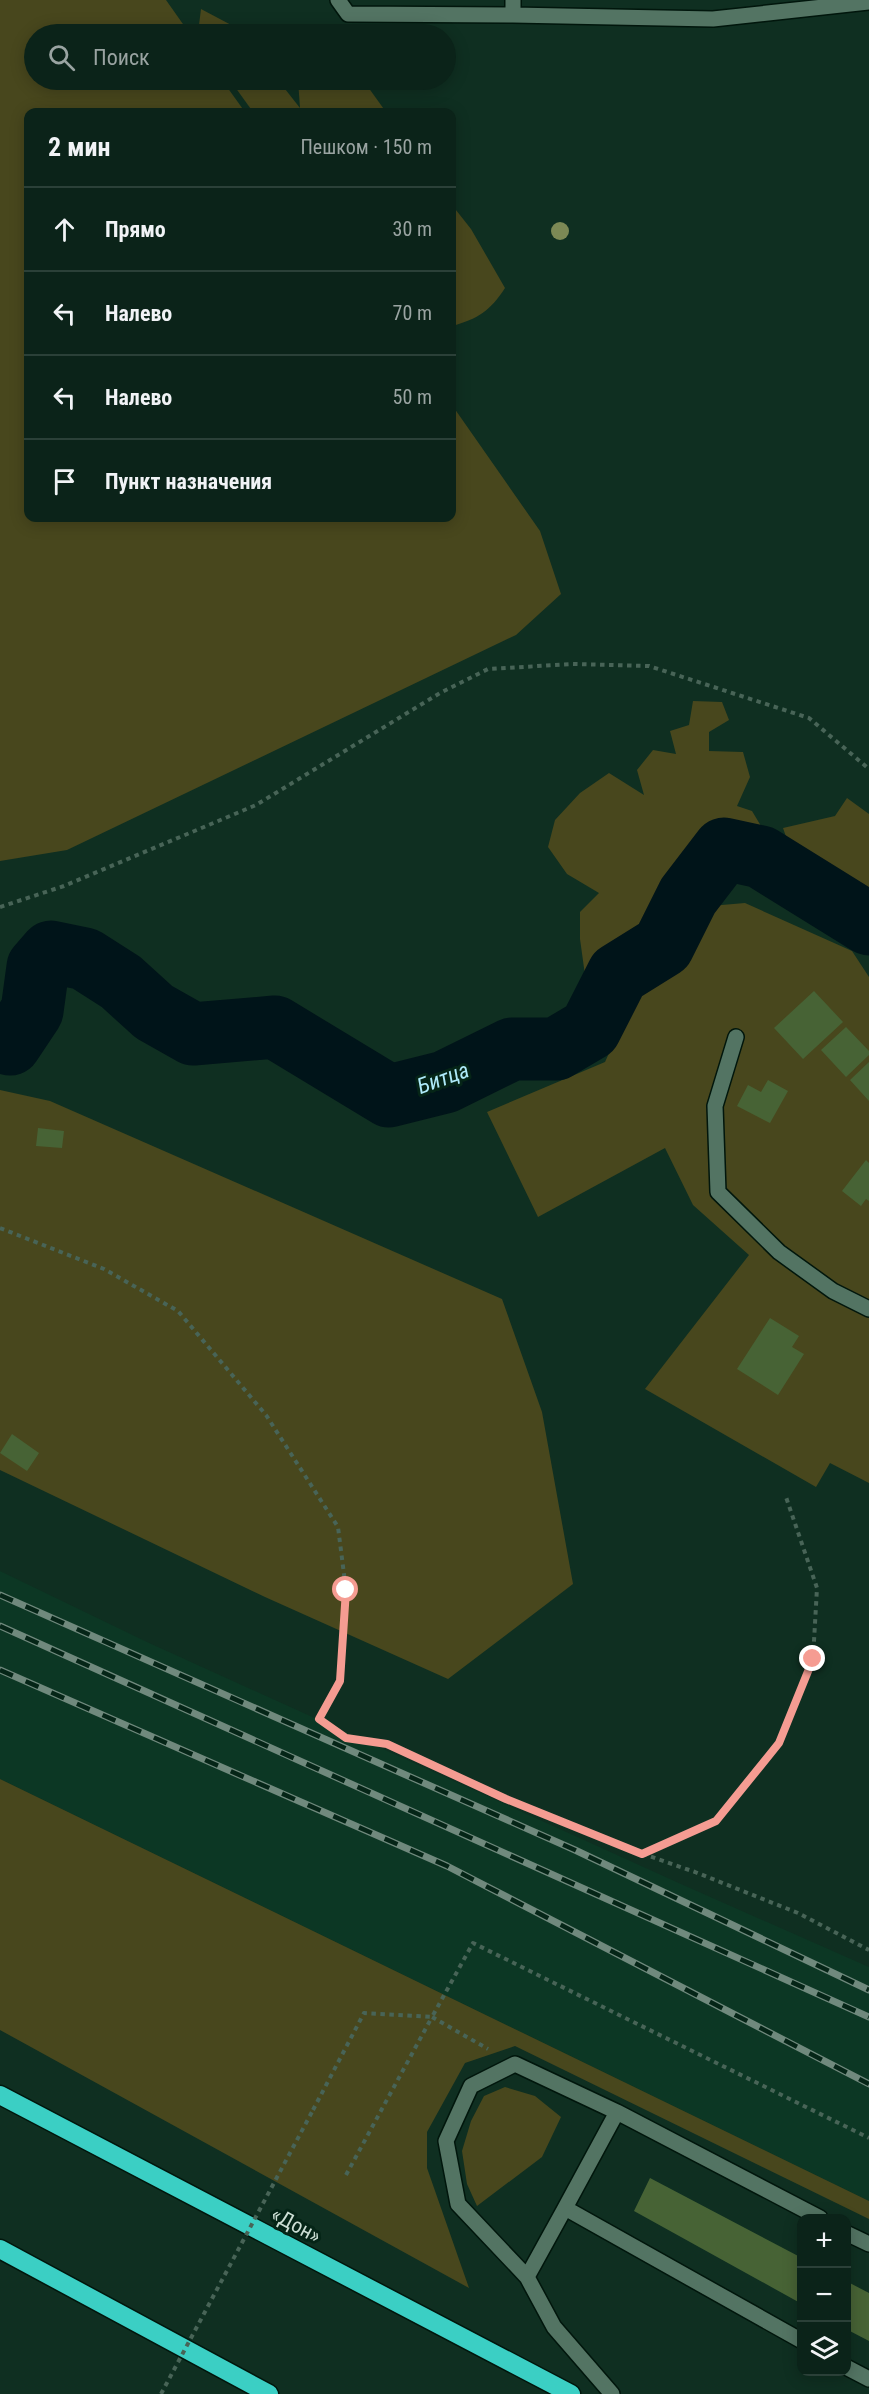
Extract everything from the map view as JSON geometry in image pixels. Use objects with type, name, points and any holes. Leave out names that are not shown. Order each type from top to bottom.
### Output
[{"type":"highway","name":"«Дон»","points":[[0,2095],[571,2394]]},
{"type":"highway","points":[[0,2249],[269,2394]]},
{"type":"lane","points":[[338,0],[348,14],[513,7],[712,19],[869,2]]},
{"type":"lane","points":[[736,1037],[715,1106],[718,1192],[779,1252],[833,1291],[869,1309]]},
{"type":"lane","points":[[612,2394],[554,2327],[528,2277],[458,2204],[446,2141],[471,2086],[515,2064],[616,2112],[812,2214]]},
{"type":"lane","points":[[528,2277],[616,2112]]},
{"type":"lane","points":[[565,2208],[797,2339]]},
{"type":"lane","points":[[851,2235],[869,2244]]},
{"type":"lane","points":[[851,2370],[869,2379]]},
{"type":"path","points":[[0,907],[64,886],[256,805],[440,693],[488,669],[573,664],[649,666],[809,718],[869,769]]},
{"type":"path","points":[[0,1228],[104,1269],[178,1311],[266,1415],[338,1527],[346,1590],[340,1681],[319,1719],[346,1738],[387,1744],[506,1799],[798,1913],[869,1950]]},
{"type":"path","points":[[642,1854],[716,1821],[779,1743],[813,1659],[817,1588],[786,1497]]},
{"type":"path","points":[[346,2175],[473,1943],[869,2138]]},
{"type":"path","points":[[161,2394],[364,2013],[432,2017],[515,2064]]},
{"type":"shaded area","points":[[0,0],[166,0],[183,24],[24,24],[24,90],[229,90],[242,108],[24,108],[24,522],[456,522],[456,411],[540,531],[561,594],[516,635],[67,850],[0,861]]},
{"type":"shaded area","points":[[201,9],[229,24],[199,24]]},
{"type":"shaded area","points":[[237,90],[286,90],[300,108],[250,108]]},
{"type":"shaded area","points":[[299,90],[370,90],[383,108],[300,108]]},
{"type":"shaded area","points":[[456,210],[471,229],[505,288],[483,313],[456,325]]},
{"type":"shaded area","points":[[693,701],[722,702],[729,720],[709,732],[709,751],[743,752],[750,777],[737,806],[752,811],[761,826],[757,836],[740,847],[724,841],[712,849],[697,849],[689,865],[684,888],[657,936],[603,977],[585,975],[580,939],[580,912],[599,893],[567,874],[548,847],[555,820],[580,793],[609,773],[644,795],[637,770],[653,750],[676,754],[670,731],[689,725]]},
{"type":"shaded area","points":[[847,798],[869,814],[869,908],[792,854],[783,828],[835,816]]},
{"type":"shaded area","points":[[745,903],[852,951],[869,977],[869,1483],[830,1463],[816,1487],[645,1389],[749,1255],[693,1205],[665,1148],[538,1217],[487,1112],[605,1062],[636,994],[710,906]]},
{"type":"shaded area","points":[[0,1090],[50,1101],[502,1299],[542,1412],[573,1584],[448,1679],[265,1597],[0,1470]]},
{"type":"shaded area","points":[[0,1571],[147,1642],[869,1967],[869,2201],[0,1779]]},
{"type":"shaded area","points":[[0,1779],[869,2201],[869,2219],[515,2046],[465,2063],[427,2132],[427,2168],[469,2288],[0,2030]]},
{"type":"shaded area","points":[[505,2087],[535,2096],[561,2117],[542,2157],[477,2206],[467,2184],[462,2151],[471,2121],[484,2096]]},
{"type":"building","points":[[814,991],[843,1022],[803,1059],[774,1028]]},
{"type":"building","points":[[846,1027],[869,1051],[869,1055],[846,1077],[821,1050]]},
{"type":"building","points":[[869,1062],[869,1101],[850,1080]]},
{"type":"building","points":[[768,1080],[788,1091],[770,1123],[737,1106],[748,1085],[761,1092]]},
{"type":"building","points":[[38,1128],[64,1131],[62,1148],[36,1146]]},
{"type":"building","points":[[866,1160],[869,1163],[869,1201],[866,1199],[861,1206],[842,1191]]},
{"type":"building","points":[[770,1318],[799,1336],[792,1347],[804,1354],[778,1395],[737,1369]]},
{"type":"building","points":[[12,1434],[39,1453],[27,1471],[0,1453]]},
{"type":"building","points":[[650,2178],[797,2255],[797,2301],[634,2211]]},
{"type":"building","points":[[851,2284],[869,2293],[869,2341],[851,2332]]},
{"type":"waterway","name":"Битца","points":[[0,1041],[10,1044],[32,1011],[38,967],[51,952],[85,959],[121,982],[154,1012],[193,1034],[275,1027],[389,1096],[445,1082],[512,1049],[556,1049],[590,1029],[618,974],[663,946],[688,896],[724,849],[761,857],[869,924]]},
{"type":"railway","points":[[0,1595],[575,1850],[869,1990]]},
{"type":"railway","points":[[0,1626],[869,2017]]},
{"type":"railway","points":[[0,1670],[447,1866],[869,2084]]},
{"type":"route","points":[[346,1590],[340,1681],[319,1719],[346,1738],[387,1744],[506,1799],[642,1854],[716,1821],[779,1743],[813,1659]]}]
